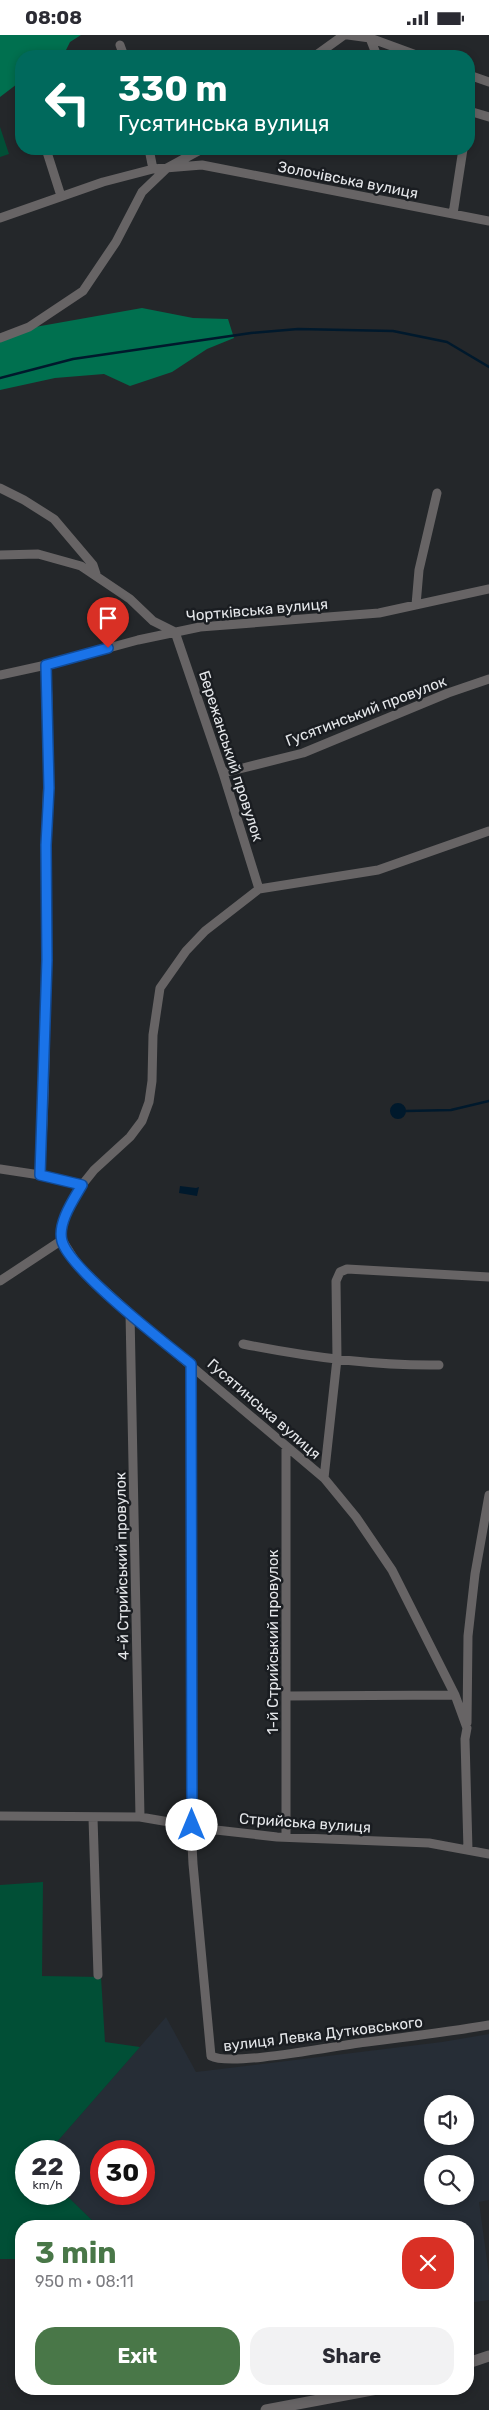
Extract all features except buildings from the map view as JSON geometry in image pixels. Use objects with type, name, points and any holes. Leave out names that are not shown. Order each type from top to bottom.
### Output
[{"type":"street","points":[[323,50],[344,35]]},
{"type":"street","points":[[348,35],[370,38],[403,50]]},
{"type":"street","points":[[370,38],[375,50]]},
{"type":"street","points":[[120,45],[122,50]]},
{"type":"street","points":[[475,77],[489,82]]},
{"type":"street","points":[[475,114],[489,117]]},
{"type":"street","points":[[48,155],[61,196]]},
{"type":"street","points":[[150,155],[153,169]]},
{"type":"street","points":[[0,338],[29,327],[83,291],[116,242],[142,192],[166,168],[191,155]]},
{"type":"street","points":[[453,214],[462,155]]},
{"type":"street","name":"Золочівська вулиця","points":[[0,218],[103,182],[153,169],[202,165],[489,221]]},
{"type":"street","points":[[0,488],[24,499],[54,519],[93,565],[96,574]]},
{"type":"street","points":[[416,605],[419,570],[437,493]]},
{"type":"street","points":[[0,555],[38,554],[66,560],[96,574],[130,599],[153,621],[175,632]]},
{"type":"street","name":"Чортківська вулиця","points":[[0,675],[46,665],[138,639],[200,627],[378,613],[489,589]]},
{"type":"street","name":"Бережанський провулок","points":[[175,632],[223,773],[259,889]]},
{"type":"street","points":[[40,1175],[47,960],[46,845],[49,788],[46,665]]},
{"type":"street","name":"Гусятинський провулок","points":[[223,773],[303,753],[440,696],[489,679]]},
{"type":"street","points":[[0,1281],[62,1240],[62,1227],[69,1207],[82,1185],[94,1170],[130,1137],[142,1121],[149,1102],[152,1081],[153,1035],[160,987],[186,951],[205,931],[259,889],[378,870],[489,831]]},
{"type":"street","points":[[0,1169],[40,1175],[82,1185]]},
{"type":"street","name":"Гусятинська вулиця","points":[[62,1240],[79,1267],[130,1313],[324,1478]]},
{"type":"street","name":"Гусятинська вулиця","points":[[324,1478],[337,1359],[336,1281],[340,1272],[347,1269],[489,1277]]},
{"type":"street","name":"4-й Стрийський провулок","points":[[130,1313],[140,1817]]},
{"type":"street","points":[[243,1344],[295,1354],[390,1365],[439,1365]]},
{"type":"street","points":[[191,1364],[192,1825]]},
{"type":"street","name":"1-й Стрийський провулок","points":[[286,1447],[286,1837]]},
{"type":"street","points":[[324,1478],[356,1517],[392,1570],[455,1695],[467,1728]]},
{"type":"street","points":[[468,1851],[465,1739],[467,1728],[468,1636],[489,1495]]},
{"type":"street","points":[[287,1696],[455,1695]]},
{"type":"street","name":"Стрийська вулиця","points":[[0,1816],[140,1817],[216,1830],[286,1837],[429,1843],[489,1855]]},
{"type":"street","points":[[93,1818],[98,1975]]},
{"type":"street","name":"вулиця Левка Дутковського","points":[[192,1825],[193,1864],[212,2056],[218,2060],[245,2059],[427,2036],[489,2025]]},
{"type":"street","points":[[474,2361],[489,2356]]},
{"type":"street","points":[[270,2410],[346,2395]]},
{"type":"shaded area","points":[[166,2017],[196,2072],[442,2042],[489,2034],[489,2200],[479,2202],[489,2275],[489,2300],[474,2302],[474,2220],[92,2220],[76,2205],[80,2205],[80,2140],[59,2140]]},
{"type":"green space","points":[[0,35],[81,35],[70,42],[66,50],[15,50],[15,86],[0,97]]},
{"type":"green space","points":[[0,127],[9,154],[0,157]]},
{"type":"green space","points":[[142,308],[193,318],[228,319],[234,338],[207,349],[172,372],[130,386],[104,374],[55,378],[0,390],[0,339],[35,327]]},
{"type":"green space","points":[[43,1882],[42,1976],[101,1977],[105,2042],[140,2047],[59,2140],[15,2140],[15,2205],[76,2205],[92,2220],[15,2220],[15,2259],[0,2259],[0,1885]]},
{"type":"water","points":[[398,1103],[406,1111],[398,1119],[390,1111]]},
{"type":"water","points":[[180,1186],[199,1187],[197,1196],[179,1193]]},
{"type":"waterway","points":[[0,378],[73,359],[251,333],[298,329],[393,331],[447,342],[489,367]]},
{"type":"waterway","points":[[406,1111],[451,1110],[489,1101]]},
{"type":"route","points":[[108,648],[46,665],[49,788],[46,845],[47,960],[40,1175],[82,1185],[69,1207],[62,1227],[62,1240],[79,1267],[152,1333],[191,1364],[192,1825]]}]
